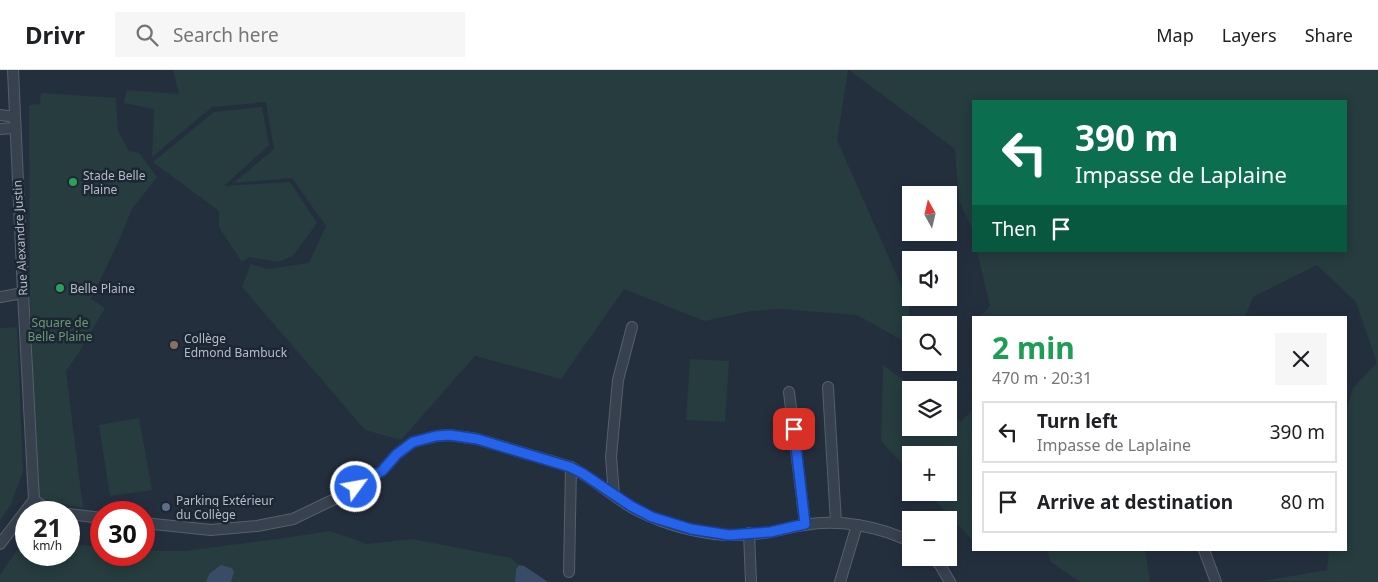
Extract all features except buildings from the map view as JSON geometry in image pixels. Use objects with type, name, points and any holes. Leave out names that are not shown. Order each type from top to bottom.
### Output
[{"type":"street","name":"Rue Alexandre Justin","points":[[13,70],[34,500]]},
{"type":"street","points":[[0,115],[15,117]]},
{"type":"street","points":[[0,129],[15,128]]},
{"type":"street","points":[[0,296],[23,293]]},
{"type":"street","points":[[614,495],[611,457],[618,380],[632,327]]},
{"type":"street","points":[[828,387],[836,523]]},
{"type":"street","points":[[789,392],[805,524]]},
{"type":"street","points":[[155,524],[212,530],[257,526],[293,519],[343,496],[382,471],[397,454],[413,442],[449,435],[477,439],[570,467],[631,506],[652,517],[680,527],[729,535],[770,532],[805,524],[836,523],[889,532],[902,538]]},
{"type":"street","points":[[569,572],[570,467]]},
{"type":"street","points":[[0,544],[34,500]]},
{"type":"street","points":[[840,582],[856,525]]},
{"type":"street","points":[[750,533],[750,582]]},
{"type":"street","points":[[1204,551],[1216,582]]},
{"type":"street","points":[[941,566],[950,582]]},
{"type":"green space","points":[[173,70],[848,70],[837,140],[902,287],[902,306],[909,306],[909,316],[902,316],[902,340],[857,315],[780,309],[752,311],[704,321],[624,289],[561,379],[475,356],[401,440],[365,430],[242,287],[251,264],[268,269],[309,263],[326,226],[292,178],[234,183],[274,149],[266,102],[212,107],[152,157],[154,109],[124,103],[127,90],[179,94]]},
{"type":"green space","points":[[849,70],[1378,70],[1378,582],[1262,581],[1327,570],[1329,551],[1347,551],[1347,408],[1353,388],[1377,363],[1356,302],[1317,265],[1253,297],[1245,316],[981,316],[990,306],[977,252],[1347,252],[1347,100],[972,100],[972,228],[959,201],[955,149]]},
{"type":"green space","name":"Square de Belle Plaine","points":[[41,93],[116,98],[118,131],[129,151],[139,153],[157,177],[132,209],[91,299],[105,308],[66,371],[83,508],[80,507],[80,501],[51,501],[42,499],[37,493],[30,301],[29,105],[40,104]]},
{"type":"green space","points":[[262,107],[269,145],[224,186],[290,182],[317,223],[293,256],[278,262],[249,257],[242,262],[219,227],[219,211],[153,162],[214,112]]},
{"type":"green space","points":[[17,327],[23,471],[11,504],[0,521],[0,328]]},
{"type":"green space","points":[[690,359],[729,361],[725,422],[686,420]]},
{"type":"green space","points":[[883,365],[905,381],[902,381],[902,436],[957,436],[957,419],[961,422],[972,410],[972,540],[957,524],[957,511],[945,511],[936,501],[957,501],[957,446],[902,446],[902,464],[881,441]]},
{"type":"green space","points":[[139,418],[152,490],[110,496],[99,425]]},
{"type":"green space","points":[[330,531],[367,544],[411,539],[511,558],[519,565],[516,569],[515,582],[231,582],[234,572],[209,574],[206,582],[0,582],[0,575],[15,553],[15,566],[80,566],[80,545],[90,546],[90,566],[155,566],[155,551],[184,551]]},
{"type":"green space","points":[[1047,551],[1145,551],[1150,582],[1080,582],[1051,562]]},
{"type":"water","points":[[221,565],[232,568],[234,572],[231,582],[206,582],[209,574]]},
{"type":"water","points":[[519,565],[524,566],[548,582],[515,582],[516,569]]},
{"type":"place","name":"Stade Belle Plaine","points":[[73,182]]},
{"type":"place","name":"Belle Plaine","points":[[60,288]]},
{"type":"place","name":"Collège Edmond Bambuck","points":[[174,345]]},
{"type":"place","name":"Parking Extérieur du Collège","points":[[166,507]]},
{"type":"route","points":[[356,487],[382,471],[397,454],[413,442],[436,436],[465,436],[570,467],[631,506],[665,522],[714,534],[729,535],[770,532],[805,524],[794,429]]}]
